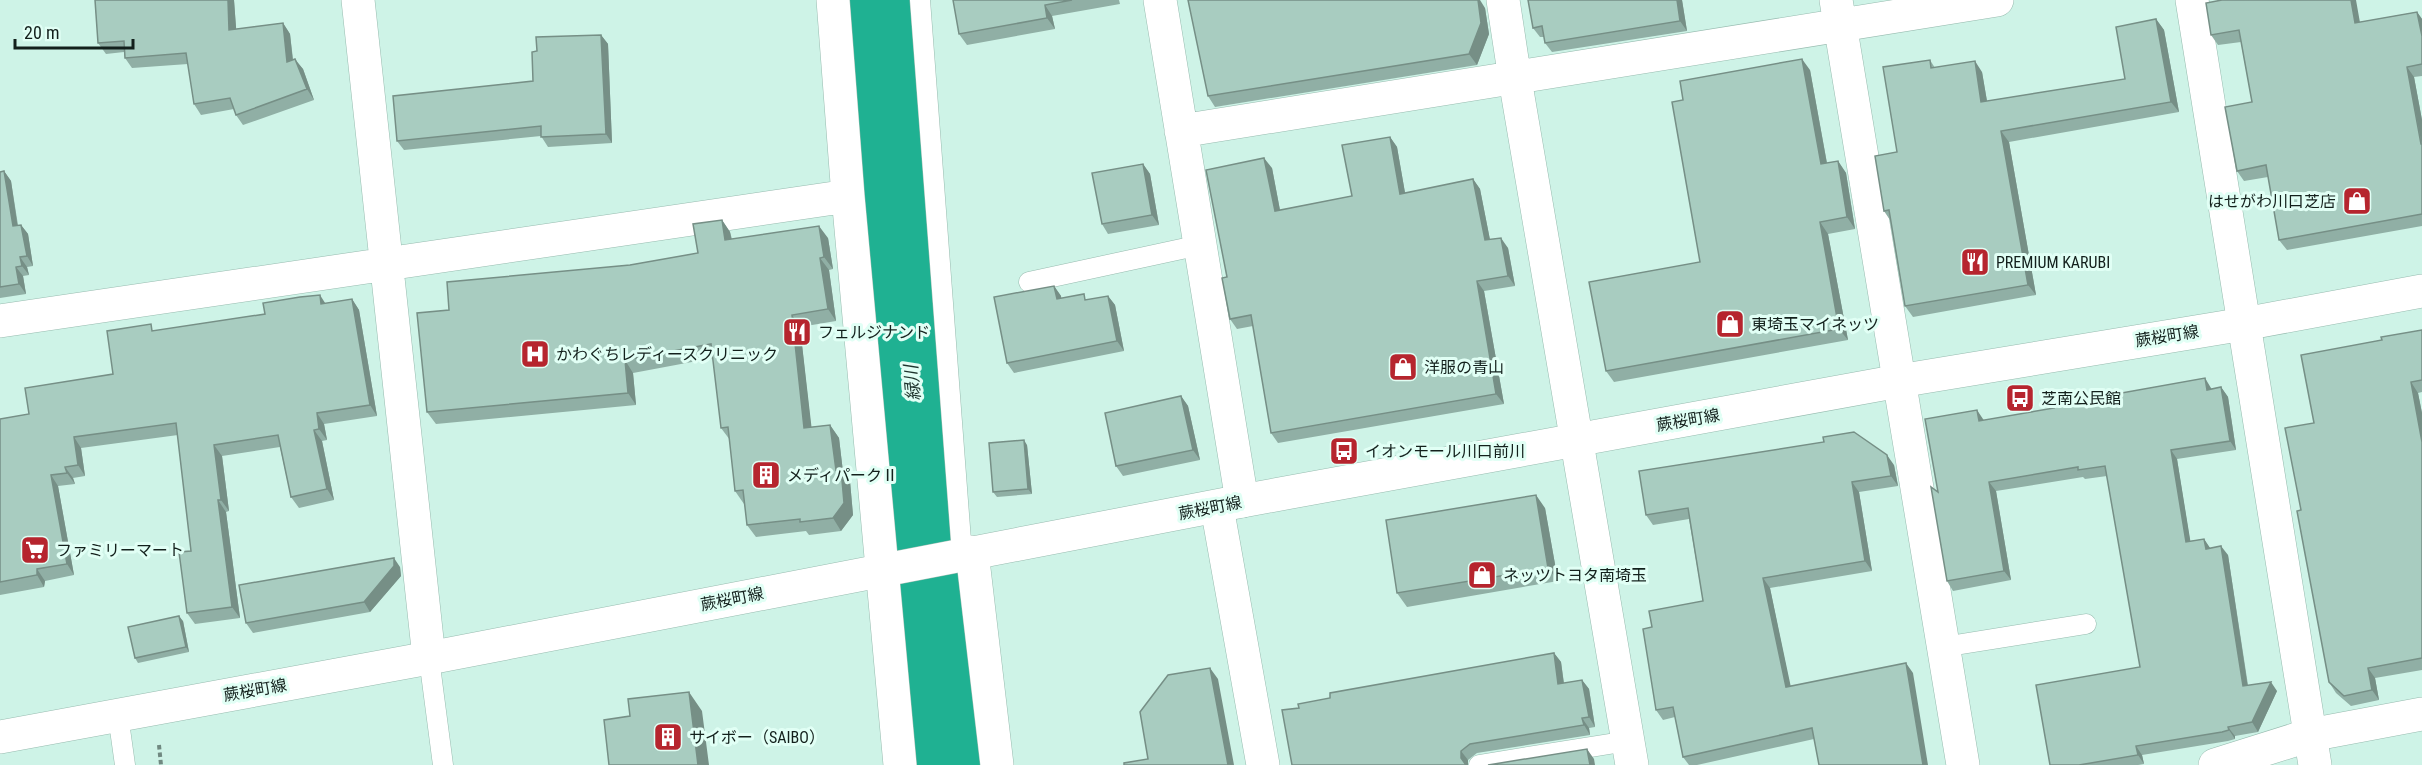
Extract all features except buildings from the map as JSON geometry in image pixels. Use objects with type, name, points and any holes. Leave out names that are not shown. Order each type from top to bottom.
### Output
[{"type":"street","points":[[358,0],[429,658]]},
{"type":"street","points":[[833,0],[848,196],[892,568],[900,765]]},
{"type":"street","points":[[1160,0],[1200,245],[1229,504],[1263,765]]},
{"type":"street","points":[[1503,0],[1630,753]]},
{"type":"street","points":[[1181,131],[1515,79],[1839,13],[1997,0]]},
{"type":"street","points":[[2192,0],[2313,750]]},
{"type":"street","points":[[1839,13],[1963,765]]},
{"type":"street","points":[[0,321],[848,196]]},
{"type":"street","name":"蕨桜町線","points":[[0,737],[429,658],[1229,504],[1899,381],[2244,324],[2422,291]]},
{"type":"street","points":[[964,554],[998,765]]},
{"type":"street","points":[[2216,765],[2313,750],[2422,714]]},
{"type":"lane","points":[[920,0],[964,554]]},
{"type":"lane","points":[[1029,282],[1200,245]]},
{"type":"lane","points":[[1943,647],[2086,624]]},
{"type":"lane","points":[[429,658],[443,765]]},
{"type":"lane","points":[[118,715],[125,765]]},
{"type":"lane","points":[[1479,765],[1630,753]]},
{"type":"path","points":[[159,746],[161,765]]},
{"type":"waterway","name":"緑川","points":[[881,0],[931,626],[946,765]]},
{"type":"place","name":"はせがわ川口芝店","points":[[2357,201]]},
{"type":"place","name":"PREMIUM KARUBI","points":[[1975,262]]},
{"type":"place","name":"東埼玉マイネッツ","points":[[1730,324]]},
{"type":"place","name":"フェルジナンド","points":[[797,332]]},
{"type":"place","name":"かわぐちレディースクリニック","points":[[535,354]]},
{"type":"place","name":"洋服の青山","points":[[1403,367]]},
{"type":"place","name":"芝南公民館","points":[[2020,398]]},
{"type":"place","name":"イオンモール川口前川","points":[[1344,451]]},
{"type":"place","name":"メディパークⅡ","points":[[766,475]]},
{"type":"place","name":"ファミリーマート","points":[[35,550]]},
{"type":"place","name":"ネッツトヨタ南埼玉","points":[[1482,575]]},
{"type":"place","name":"サイボー（SAIBO）","points":[[668,737]]}]
